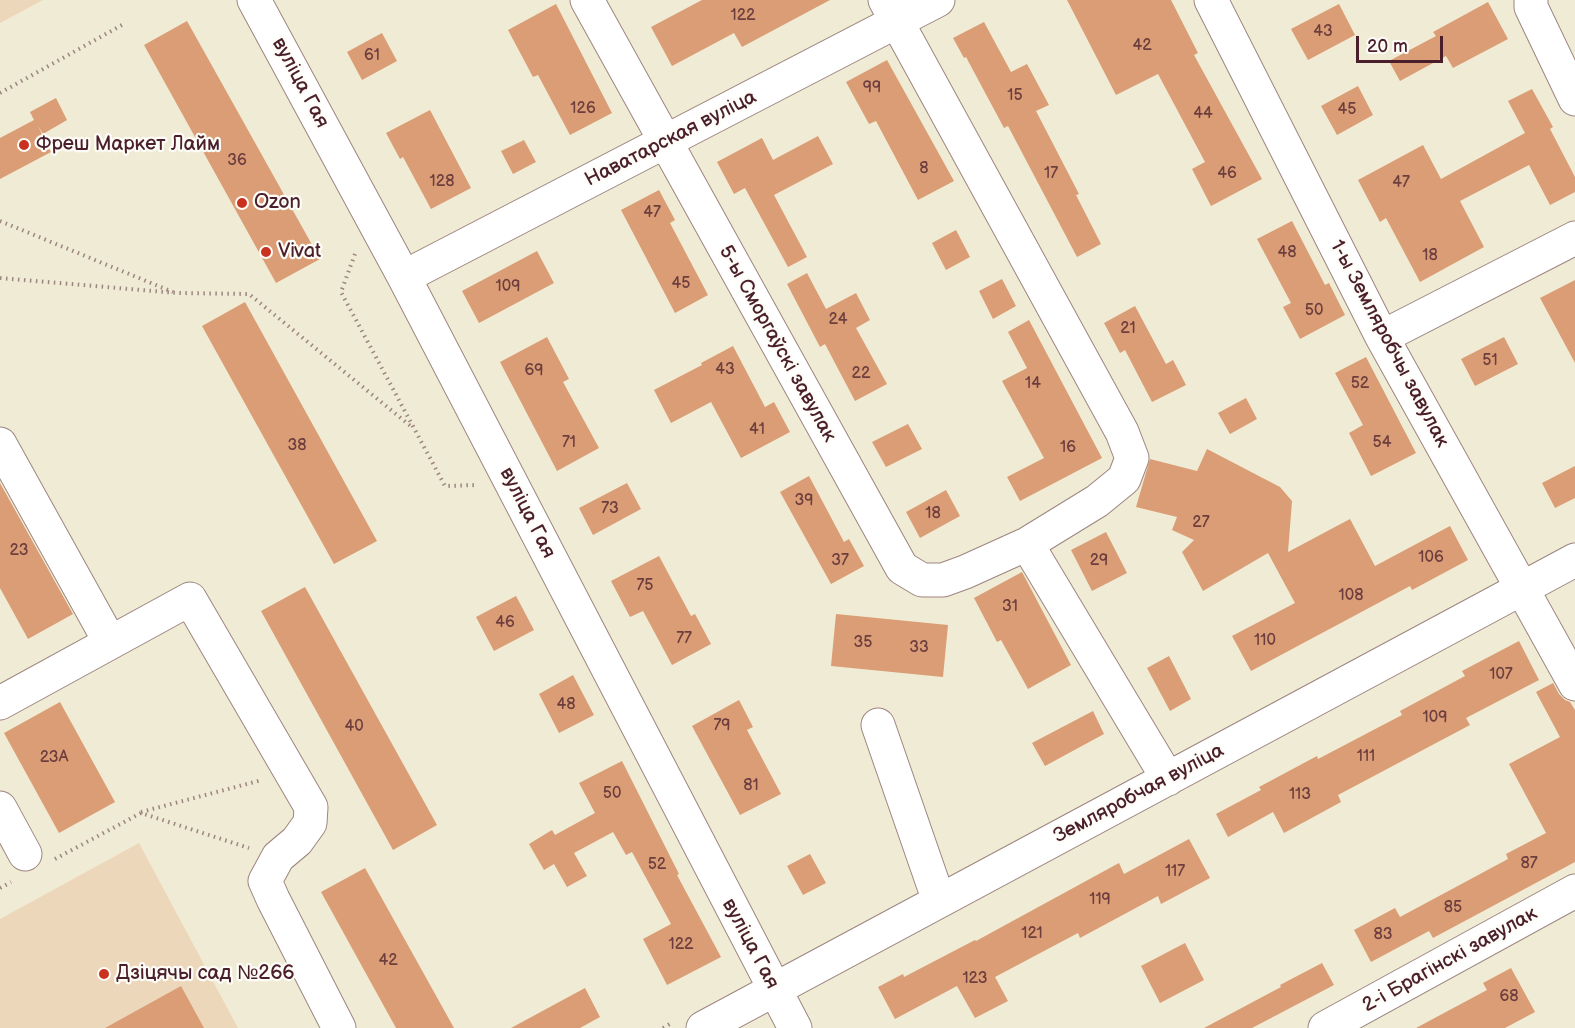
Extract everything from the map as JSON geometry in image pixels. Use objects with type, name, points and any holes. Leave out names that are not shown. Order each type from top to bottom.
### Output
[{"type":"street","name":"вуліца Гая","points":[[254,0],[404,277],[795,1028]]},
{"type":"street","name":"5-ы Сморгаўскі завулак","points":[[586,0],[902,568],[922,580],[943,580],[1027,544],[1097,501],[1124,479],[1132,458],[1122,432],[891,11]]},
{"type":"street","name":"Наватарская вуліца","points":[[404,277],[665,143],[891,11],[938,0]]},
{"type":"street","name":"1-ы Земляробчы завулак","points":[[1210,0],[1382,337],[1575,684]]},
{"type":"street","points":[[1531,0],[1531,8],[1575,99]]},
{"type":"street","points":[[1382,337],[1575,238]]},
{"type":"street","points":[[0,444],[110,642]]},
{"type":"street","points":[[1027,544],[1168,778]]},
{"type":"street","name":"Земляробчая вуліца","points":[[692,1023],[774,990],[1575,560]]},
{"type":"street","points":[[0,703],[190,599],[311,807],[310,823],[297,841],[278,857],[265,881],[339,1028]]},
{"type":"street","points":[[878,725],[939,901]]},
{"type":"street","points":[[0,807],[25,854]]},
{"type":"street","name":"2-і Брагінскі завулак","points":[[1325,1028],[1575,891]]},
{"type":"path","points":[[0,93],[122,25]]},
{"type":"path","points":[[0,221],[177,293]]},
{"type":"path","points":[[358,246],[341,292],[445,486],[479,485]]},
{"type":"path","points":[[0,278],[177,293],[249,294],[415,430]]},
{"type":"path","points":[[25,854],[33,870],[141,813],[290,772]]},
{"type":"path","points":[[141,813],[278,857]]},
{"type":"path","points":[[663,1028],[692,1023]]},
{"type":"shaded area","points":[[0,0],[43,0],[0,23]]},
{"type":"shaded area","name":"Дзіцячы сад №266","points":[[139,843],[238,1028],[0,1028],[0,919]]},
{"type":"building","points":[[702,0],[830,0],[742,47],[734,33],[672,66],[651,27]]},
{"type":"building","points":[[1067,0],[1171,0],[1198,53],[1194,55],[1262,179],[1211,206],[1192,169],[1205,162],[1158,74],[1116,95]]},
{"type":"building","points":[[1488,2],[1508,39],[1453,68],[1446,56],[1400,81],[1389,61],[1436,36],[1433,32]]},
{"type":"building","points":[[556,4],[612,113],[570,135],[538,75],[533,77],[508,30]]},
{"type":"building","points":[[1339,4],[1355,35],[1308,60],[1291,29]]},
{"type":"building","points":[[187,21],[320,259],[276,283],[144,45]]},
{"type":"building","points":[[984,22],[1011,72],[1027,64],[1049,105],[1036,111],[1079,194],[1076,195],[1101,244],[1077,257],[1008,126],[1004,128],[966,57],[964,58],[953,38]]},
{"type":"building","points":[[382,33],[397,61],[362,80],[347,52]]},
{"type":"building","points":[[887,60],[954,181],[918,200],[876,121],[869,124],[846,82]]},
{"type":"building","points":[[1358,86],[1373,115],[1337,135],[1321,106]]},
{"type":"building","points":[[1532,89],[1553,127],[1550,129],[1575,177],[1575,192],[1550,205],[1529,165],[1460,201],[1484,247],[1420,282],[1386,218],[1380,222],[1358,180],[1423,145],[1441,179],[1525,133],[1508,101]]},
{"type":"building","name":"Фреш Маркет Лайм","points":[[56,98],[67,120],[43,134],[38,126],[51,152],[0,179],[0,138],[34,120],[30,112]]},
{"type":"building","points":[[430,110],[471,188],[431,209],[403,157],[400,159],[386,133]]},
{"type":"building","points":[[818,136],[833,164],[774,195],[807,257],[788,267],[745,188],[734,194],[717,162],[762,138],[773,160]]},
{"type":"building","points":[[524,140],[536,162],[513,174],[501,151]]},
{"type":"building","points":[[659,190],[675,220],[670,223],[708,295],[675,313],[621,210]]},
{"type":"building","points":[[1292,221],[1325,285],[1329,283],[1345,315],[1300,339],[1283,307],[1291,303],[1257,239]]},
{"type":"building","points":[[956,230],[970,257],[946,270],[932,243]]},
{"type":"building","points":[[537,251],[554,283],[479,323],[462,291]]},
{"type":"building","points":[[807,273],[826,309],[856,293],[870,320],[856,328],[887,384],[855,401],[825,344],[820,347],[787,284]]},
{"type":"building","points":[[1002,279],[1016,306],[993,319],[979,291]]},
{"type":"building","points":[[1575,280],[1575,363],[1540,298]]},
{"type":"building","points":[[245,302],[377,541],[334,564],[202,326]]},
{"type":"building","points":[[1135,306],[1166,364],[1173,360],[1186,385],[1152,402],[1125,350],[1120,353],[1104,323]]},
{"type":"building","points":[[1029,320],[1102,458],[1020,501],[1007,477],[1044,458],[1002,381],[1027,368],[1008,332]]},
{"type":"building","points":[[547,337],[569,379],[563,382],[599,448],[557,471],[500,362]]},
{"type":"building","points":[[1504,337],[1518,364],[1475,386],[1461,359]]},
{"type":"building","points":[[733,346],[765,407],[774,402],[790,432],[741,458],[711,402],[671,423],[654,390]]},
{"type":"building","points":[[1366,357],[1416,453],[1371,476],[1349,433],[1363,425],[1335,373]]},
{"type":"building","points":[[1246,398],[1257,419],[1230,434],[1218,413]]},
{"type":"building","points":[[908,424],[922,449],[886,467],[872,442]]},
{"type":"building","points":[[1207,449],[1280,487],[1292,501],[1288,552],[1350,519],[1375,566],[1450,526],[1468,560],[1412,590],[1410,586],[1251,671],[1232,636],[1295,603],[1268,553],[1203,591],[1182,552],[1194,540],[1172,530],[1177,517],[1136,507],[1150,459],[1197,471]]},
{"type":"building","points":[[1575,466],[1575,498],[1555,508],[1542,483]]},
{"type":"building","points":[[809,476],[844,542],[849,539],[864,566],[831,584],[780,492]]},
{"type":"building","points":[[0,483],[73,614],[28,639],[0,588]]},
{"type":"building","points":[[627,483],[641,509],[593,535],[579,508]]},
{"type":"building","points":[[946,490],[960,516],[920,538],[906,512]]},
{"type":"building","points":[[1106,532],[1127,573],[1092,591],[1071,550]]},
{"type":"building","points":[[659,556],[691,616],[695,614],[711,644],[672,665],[643,611],[630,617],[611,581]]},
{"type":"building","points":[[1022,572],[1071,665],[1028,689],[1001,640],[997,642],[974,598]]},
{"type":"building","points":[[305,587],[437,825],[393,850],[261,611]]},
{"type":"building","points":[[516,596],[534,630],[494,651],[476,617]]},
{"type":"building","points":[[836,614],[948,625],[943,677],[831,666]]},
{"type":"building","points":[[1519,641],[1539,680],[1466,718],[1470,725],[1338,795],[1341,802],[1284,833],[1273,812],[1228,837],[1216,814],[1261,790],[1259,787],[1317,756],[1318,759],[1402,715],[1400,711],[1465,676],[1462,671]]},
{"type":"building","points":[[1169,656],[1191,699],[1170,711],[1147,668]]},
{"type":"building","points":[[573,675],[594,715],[559,733],[539,694]]},
{"type":"building","points":[[1553,683],[1559,694],[1570,702],[1575,710],[1575,862],[1433,938],[1429,931],[1371,962],[1354,930],[1395,908],[1400,917],[1508,859],[1506,854],[1546,833],[1509,764],[1560,737],[1536,692]]},
{"type":"building","points":[[739,700],[753,727],[747,730],[781,794],[740,815],[692,726]]},
{"type":"building","points":[[60,702],[115,802],[59,833],[4,733]]},
{"type":"building","points":[[1093,711],[1104,734],[1045,766],[1032,743]]},
{"type":"building","points":[[622,761],[679,874],[677,875],[721,957],[667,985],[643,939],[671,924],[632,852],[626,855],[613,832],[574,853],[587,876],[567,887],[554,864],[544,870],[529,844],[552,830],[555,835],[595,813],[579,783]]},
{"type":"building","points":[[1189,839],[1210,878],[1161,904],[1158,896],[1080,938],[1078,933],[995,977],[1008,1001],[975,1018],[957,986],[895,1019],[878,987],[903,974],[904,977],[976,941],[1119,863],[1124,874]]},
{"type":"building","points":[[810,854],[826,883],[803,895],[787,866]]},
{"type":"building","points":[[365,868],[454,1028],[396,1028],[321,892]]},
{"type":"building","points":[[1185,943],[1204,980],[1160,1003],[1141,966]]},
{"type":"building","points":[[1322,963],[1334,985],[1252,1028],[1204,1028],[1281,987],[1280,985]]},
{"type":"building","points":[[1511,968],[1535,1012],[1505,1028],[1416,1028],[1487,990],[1483,983]]},
{"type":"building","points":[[181,986],[204,1028],[105,1028]]},
{"type":"building","points":[[585,988],[600,1017],[580,1028],[511,1028]]},
{"type":"place","name":"Фреш Маркет Лайм","points":[[24,145]]},
{"type":"place","name":"Ozon","points":[[242,203]]},
{"type":"place","name":"Vivat","points":[[266,252]]},
{"type":"place","name":"Дзіцячы сад №266","points":[[104,974]]}]
